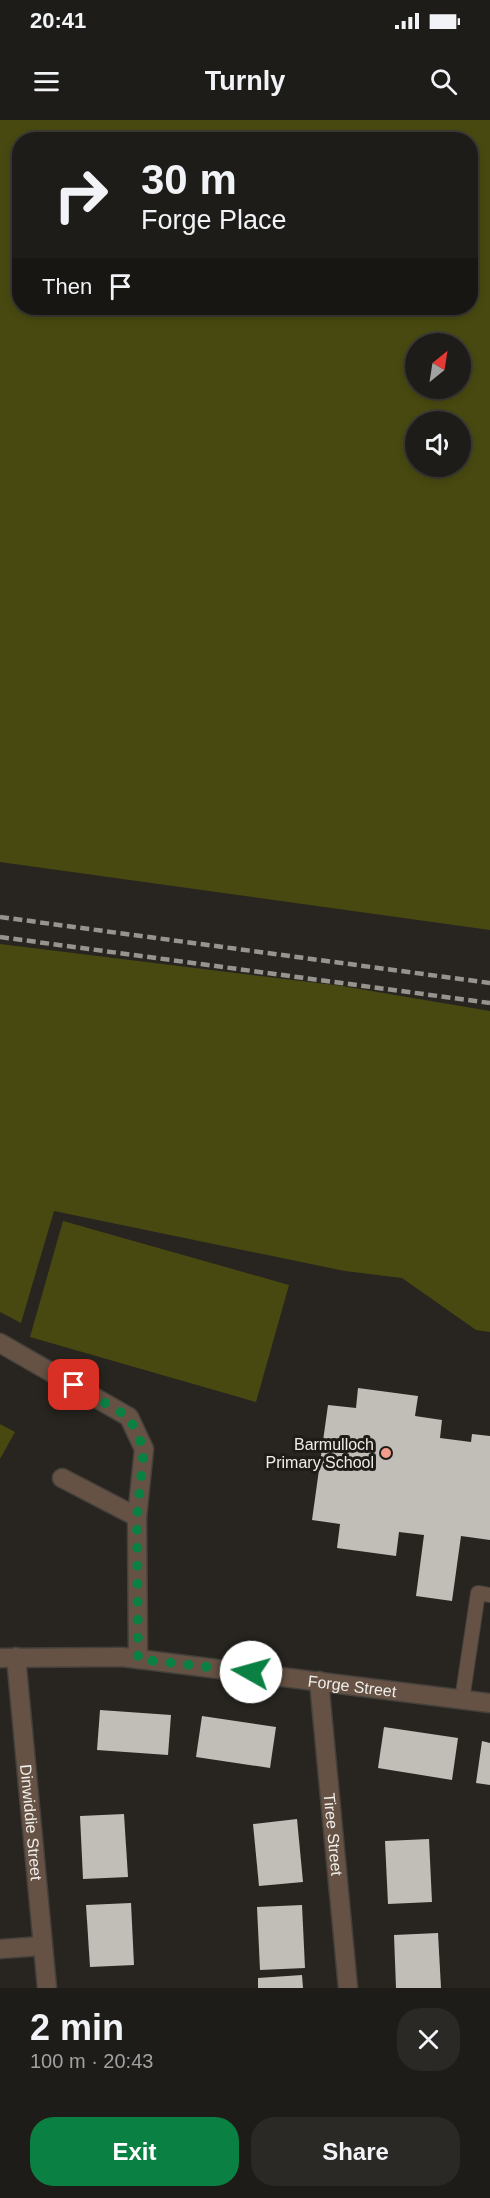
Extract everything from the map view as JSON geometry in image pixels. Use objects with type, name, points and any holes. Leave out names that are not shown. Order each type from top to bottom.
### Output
[{"type":"street","points":[[0,1343],[129,1417],[144,1449],[137,1517],[138,1659]]},
{"type":"street","points":[[62,1478],[137,1517]]},
{"type":"street","name":"Forge Street","points":[[8,1657],[138,1659],[490,1703]]},
{"type":"street","name":"Dinwiddie Street","points":[[8,1657],[47,1988]]},
{"type":"street","name":"Tiree Street","points":[[319,1681],[348,1988]]},
{"type":"street","points":[[0,1949],[42,1946]]},
{"type":"lane","points":[[462,1700],[478,1593],[490,1594]]},
{"type":"shaded area","points":[[0,120],[490,120],[490,930],[0,862]]},
{"type":"shaded area","points":[[0,944],[342,986],[490,1011],[490,1332],[476,1330],[402,1278],[345,1271],[54,1211],[21,1323],[0,1312]]},
{"type":"shaded area","points":[[63,1221],[289,1285],[256,1402],[30,1337]]},
{"type":"shaded area","points":[[0,1424],[15,1432],[0,1459]]},
{"type":"building","points":[[358,1388],[418,1396],[415,1416],[442,1420],[440,1438],[471,1442],[472,1434],[490,1436],[490,1540],[461,1536],[452,1601],[416,1596],[424,1535],[399,1532],[396,1556],[337,1548],[340,1524],[312,1520],[328,1405],[356,1408]]},
{"type":"building","points":[[100,1710],[171,1715],[168,1755],[97,1750]]},
{"type":"building","points":[[202,1716],[276,1727],[270,1768],[196,1757]]},
{"type":"building","points":[[384,1727],[458,1738],[452,1780],[378,1768]]},
{"type":"building","points":[[482,1741],[490,1743],[490,1785],[476,1783]]},
{"type":"building","points":[[124,1814],[128,1877],[83,1879],[80,1816]]},
{"type":"building","points":[[297,1819],[303,1882],[259,1886],[253,1824]]},
{"type":"building","points":[[429,1839],[432,1902],[388,1904],[385,1841]]},
{"type":"building","points":[[131,1903],[134,1965],[90,1967],[86,1905]]},
{"type":"building","points":[[302,1905],[305,1968],[260,1970],[257,1907]]},
{"type":"building","points":[[438,1933],[441,1988],[396,1988],[394,1935]]},
{"type":"building","points":[[302,1975],[303,1988],[258,1988],[258,1978]]},
{"type":"railway","points":[[0,917],[490,983]]},
{"type":"railway","points":[[0,937],[490,1003]]},
{"type":"place","name":"Barmulloch Primary School","points":[[386,1453]]},
{"type":"route","points":[[74,1385],[129,1417],[144,1449],[137,1517],[138,1659],[251,1672]]}]
